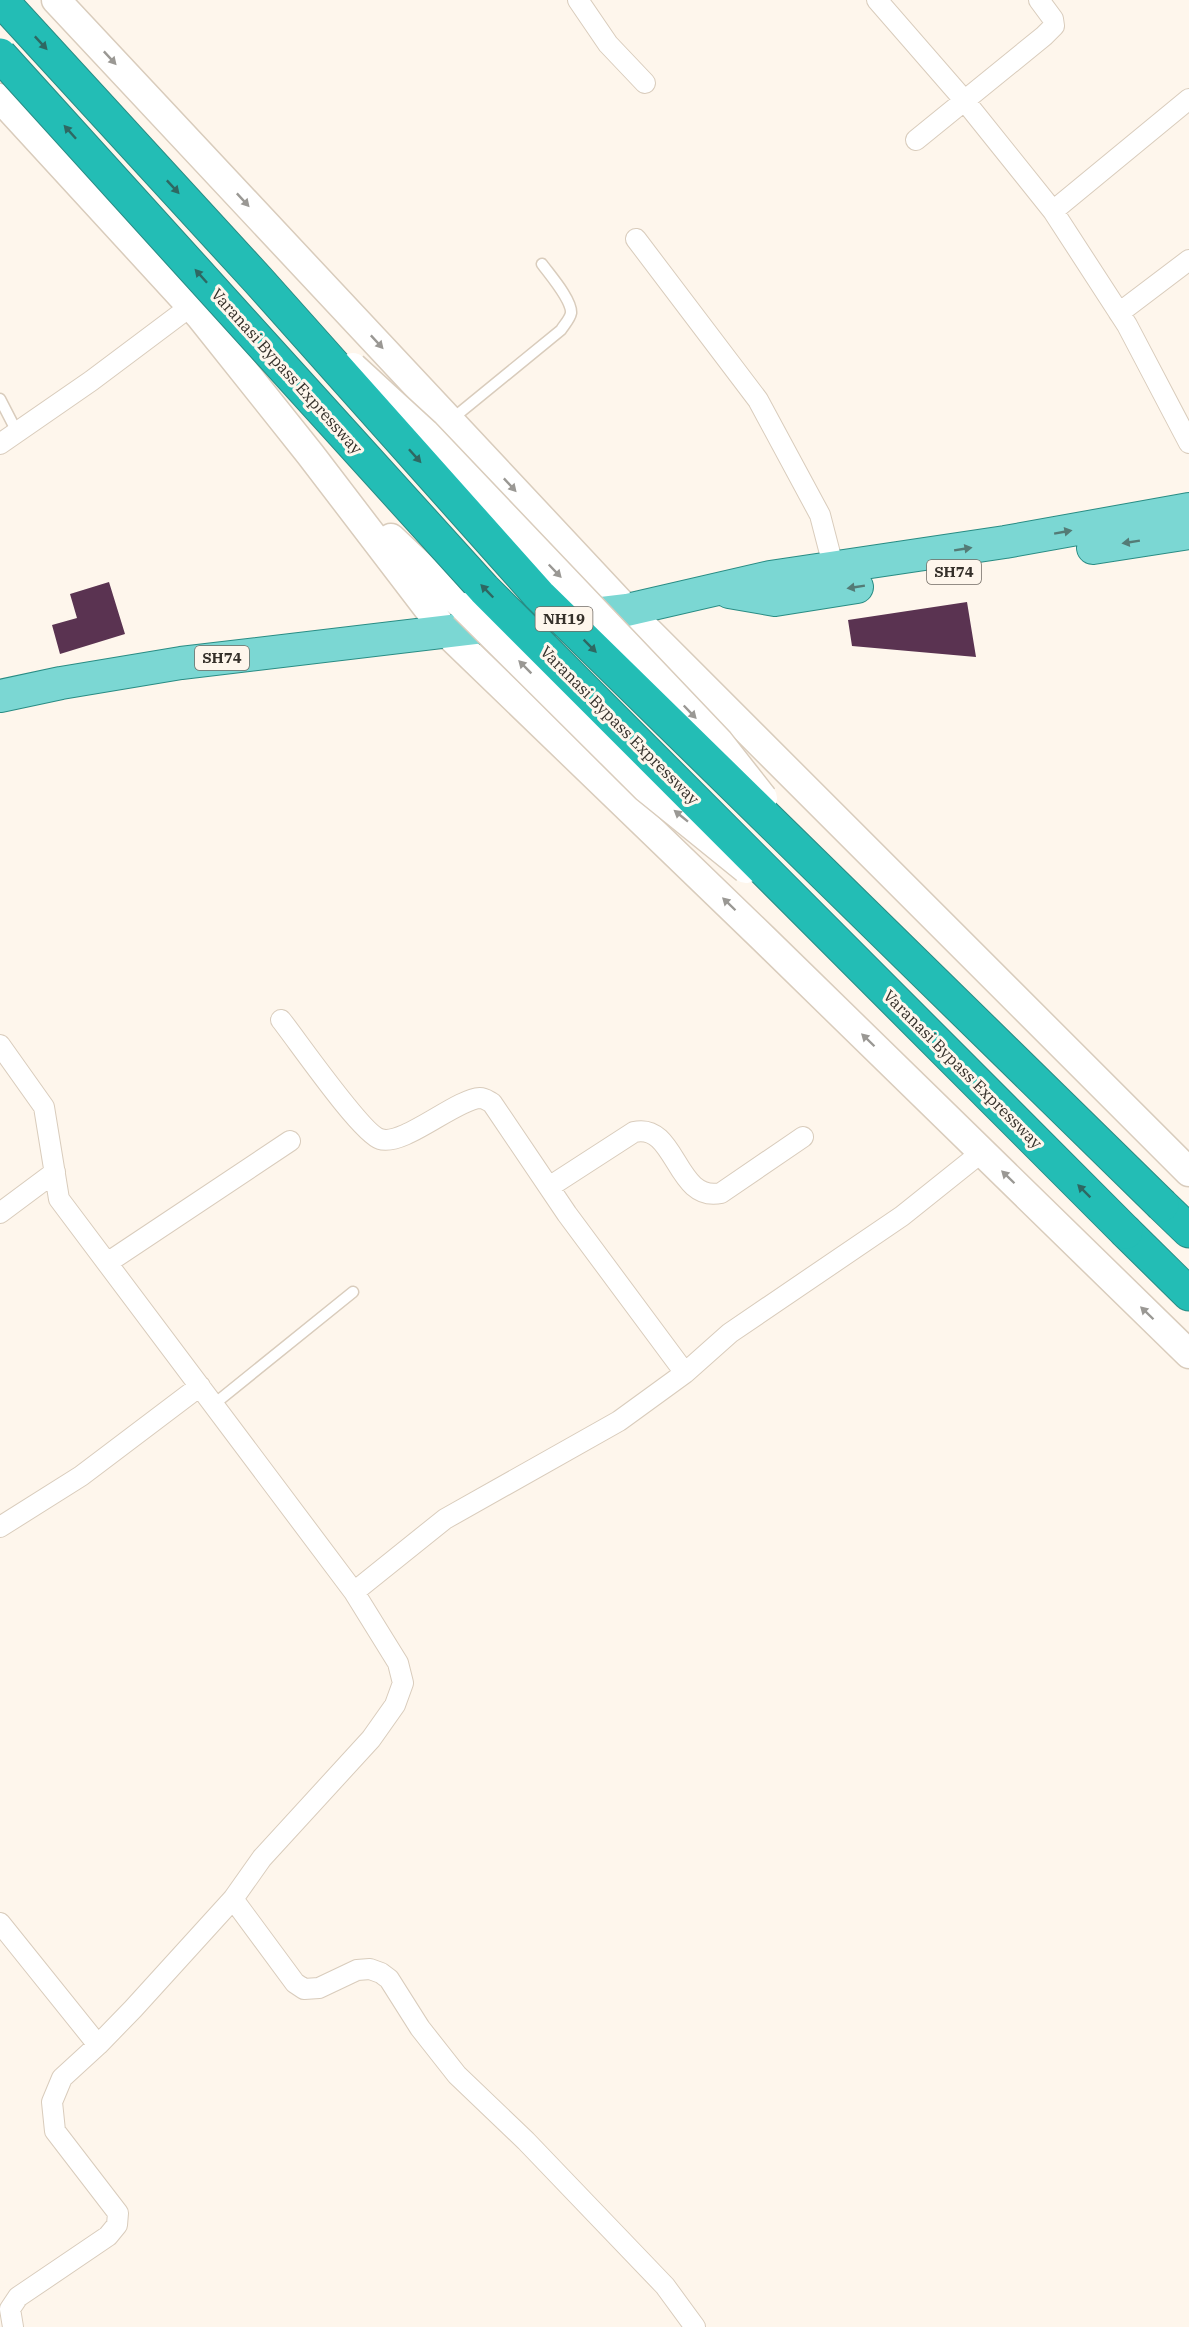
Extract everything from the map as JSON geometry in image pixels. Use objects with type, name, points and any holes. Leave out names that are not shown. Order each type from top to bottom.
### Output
[{"type":"highway","name":"NH19","points":[[1,0],[258,280],[538,595],[1189,1231]]},
{"type":"highway","name":"Varanasi Bypass Expressway","points":[[0,55],[484,589],[1189,1294]]},
{"type":"main road","name":"SH74","points":[[0,696],[61,683],[181,663],[627,610],[770,577],[1005,542],[1189,509]]},
{"type":"main road","name":"SH74","points":[[719,590],[775,600],[1189,532]]},
{"type":"street","points":[[56,0],[627,610],[1189,1172]]},
{"type":"street","points":[[578,0],[608,44],[645,83]]},
{"type":"street","points":[[877,0],[964,100],[1053,211],[1182,406],[1189,443]]},
{"type":"street","points":[[916,140],[1054,26],[1053,19],[1039,0]]},
{"type":"street","points":[[0,98],[190,306],[310,454],[446,632],[1189,1354]]},
{"type":"street","points":[[1053,211],[1189,99]]},
{"type":"street","points":[[636,239],[758,400],[820,515],[834,569]]},
{"type":"street","points":[[1119,313],[1189,260]]},
{"type":"street","points":[[0,444],[91,381],[190,306]]},
{"type":"street","points":[[310,454],[384,531],[646,788],[840,946]]},
{"type":"street","points":[[281,1020],[360,1123],[379,1139],[389,1141],[422,1127],[470,1101],[486,1099],[492,1103],[567,1214],[685,1372]]},
{"type":"street","points":[[0,1045],[44,1107],[59,1199],[354,1592],[398,1663],[403,1683],[395,1705],[371,1739],[262,1858],[233,1899],[98,2045],[62,2078],[52,2102],[55,2132],[118,2212],[117,2225],[108,2236],[18,2297],[10,2309],[14,2327]]},
{"type":"street","points":[[549,1187],[634,1132],[642,1130],[658,1136],[686,1177],[699,1190],[710,1195],[721,1193],[803,1137]]},
{"type":"street","points":[[107,1263],[290,1141]]},
{"type":"street","points":[[354,1592],[445,1519],[620,1421],[685,1372],[730,1333],[902,1216],[982,1152]]},
{"type":"street","points":[[0,1213],[54,1172]]},
{"type":"street","points":[[0,1527],[81,1476],[200,1386]]},
{"type":"street","points":[[233,1899],[295,1983],[304,1989],[319,1988],[357,1970],[370,1969],[389,1979],[420,2028],[457,2075],[526,2141],[665,2286],[695,2327]]},
{"type":"street","points":[[0,1923],[98,2045]]},
{"type":"lane","points":[[450,421],[561,330],[568,320],[571,313],[569,302],[542,264]]},
{"type":"lane","points":[[0,399],[17,432]]},
{"type":"lane","points":[[213,1405],[353,1292]]},
{"type":"building","points":[[109,582],[125,634],[60,654],[52,625],[77,618],[70,594]]},
{"type":"building","points":[[967,602],[976,657],[852,646],[848,620]]}]
